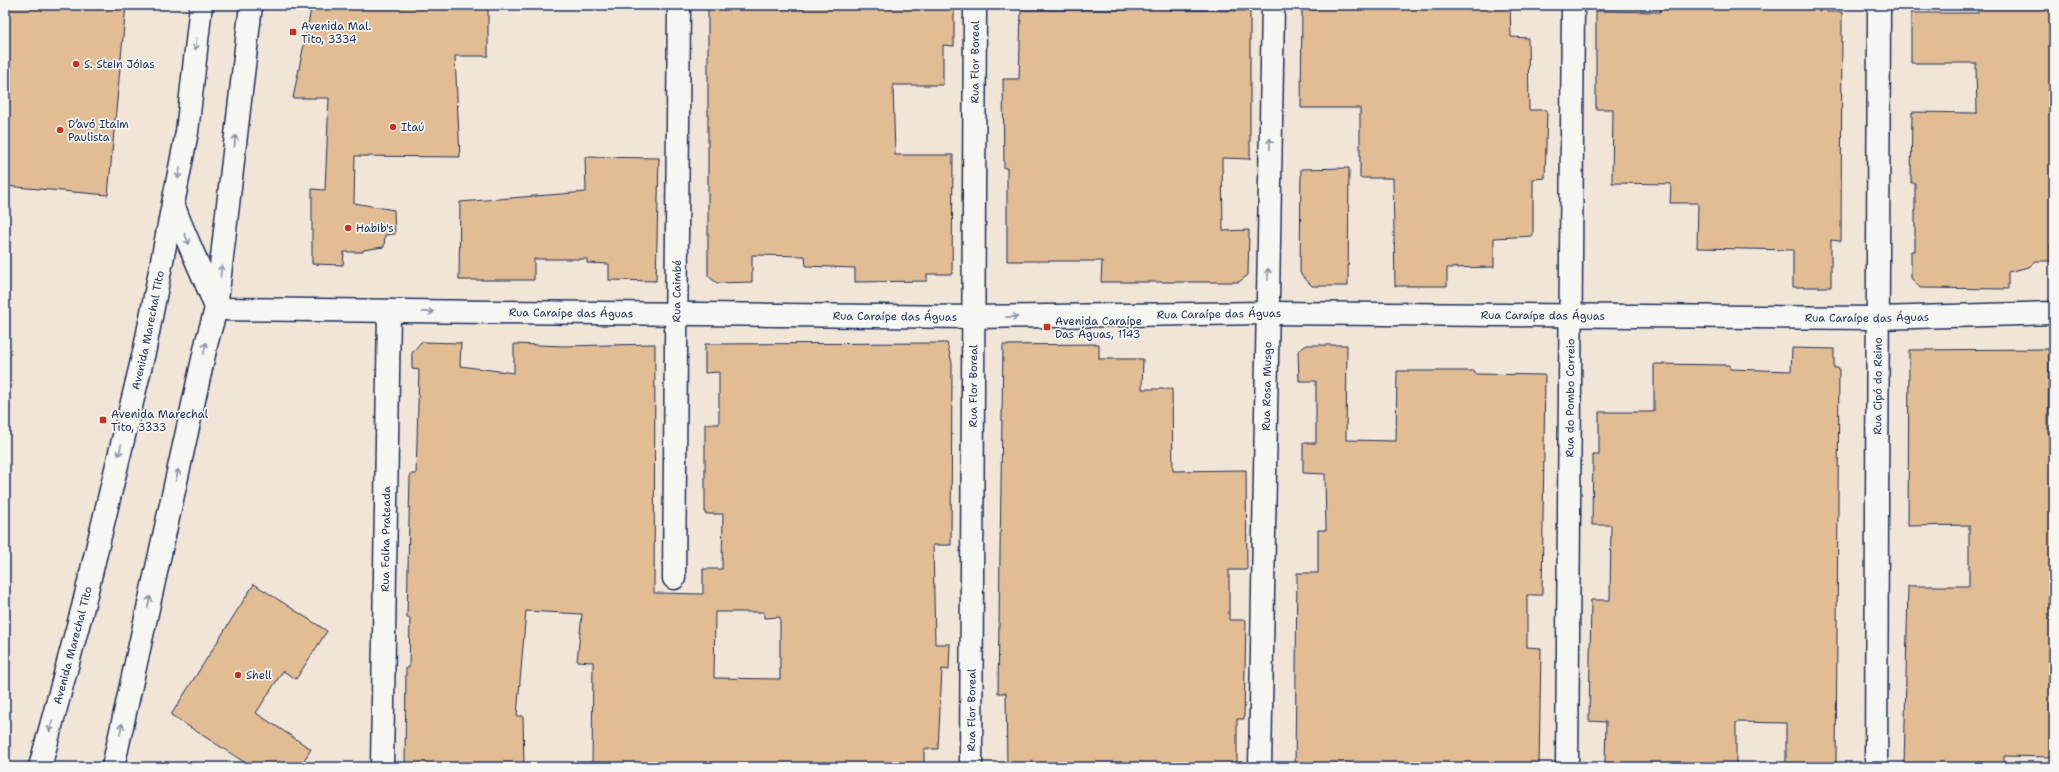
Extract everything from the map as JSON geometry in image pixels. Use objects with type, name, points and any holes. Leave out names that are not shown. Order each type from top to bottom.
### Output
[{"type":"street","name":"Avenida Marechal Tito","points":[[40,767],[83,607],[145,348],[187,132],[200,5]]},
{"type":"street","points":[[113,767],[207,341],[216,309],[251,5]]},
{"type":"street","name":"Rua Caimbé","points":[[674,578],[679,5]]},
{"type":"street","name":"Rua Flor Boreal","points":[[970,767],[974,5]]},
{"type":"street","name":"Rua Rosa Musgo","points":[[1260,767],[1273,5]]},
{"type":"street","name":"Rua do Pombo Correio","points":[[1567,767],[1573,5]]},
{"type":"street","name":"Rua Cipó do Reino","points":[[1876,767],[1879,5]]},
{"type":"street","points":[[173,202],[182,228],[204,277],[216,309]]},
{"type":"street","name":"Rua Caraípe das Águas","points":[[216,309],[973,317],[1268,313],[1878,318],[2054,313]]},
{"type":"street","name":"Rua Folha Prateada","points":[[382,767],[389,311]]},
{"type":"building","name":"D’avó Itaim Paulista","points":[[5,5],[126,5],[108,195],[5,186]]},
{"type":"building","points":[[312,5],[488,5],[488,56],[455,56],[460,157],[355,156],[354,203],[394,210],[395,234],[385,235],[384,247],[363,250],[363,252],[344,252],[343,265],[312,264],[312,189],[325,190],[329,98],[293,98]]},
{"type":"building","points":[[775,5],[954,5],[954,46],[943,45],[943,85],[893,85],[895,155],[953,155],[952,274],[927,274],[927,281],[855,282],[855,268],[806,266],[805,256],[752,255],[752,282],[717,283],[708,276],[708,8],[774,8]]},
{"type":"building","points":[[1128,5],[1170,5],[1170,10],[1250,11],[1250,159],[1222,158],[1223,231],[1249,230],[1248,275],[1239,282],[1101,282],[1102,261],[1007,261],[1007,168],[1004,168],[1003,79],[1019,79],[1021,10],[1128,10]]},
{"type":"building","points":[[1317,5],[1510,5],[1511,37],[1528,38],[1529,110],[1547,110],[1545,178],[1533,179],[1533,236],[1494,238],[1494,267],[1447,268],[1447,286],[1395,286],[1393,178],[1360,178],[1360,108],[1301,108],[1302,9],[1316,10]]},
{"type":"building","points":[[1661,5],[1827,5],[1827,12],[1842,12],[1841,241],[1831,240],[1831,287],[1793,287],[1793,250],[1697,248],[1698,203],[1670,203],[1671,184],[1612,183],[1613,109],[1596,109],[1596,11],[1660,12]]},
{"type":"building","points":[[1978,5],[2054,5],[2054,163],[2052,163],[2053,245],[2050,245],[2051,261],[2036,261],[2029,267],[2008,272],[2008,289],[1920,288],[1911,278],[1911,251],[1915,251],[1915,183],[1911,183],[1912,112],[1977,113],[1976,63],[1911,63],[1911,13],[1978,13]]},
{"type":"building","points":[[585,157],[659,158],[656,281],[609,280],[609,264],[587,263],[587,259],[534,259],[534,280],[459,280],[460,202],[586,192]]},
{"type":"building","points":[[1349,168],[1348,286],[1312,286],[1300,273],[1301,169]]},
{"type":"building","points":[[421,342],[461,343],[460,366],[514,373],[514,344],[563,346],[655,344],[654,593],[703,594],[703,569],[722,569],[723,514],[705,514],[705,424],[719,424],[719,372],[705,373],[705,344],[947,343],[952,363],[951,545],[933,545],[935,644],[950,644],[949,670],[942,669],[938,749],[924,749],[924,767],[592,767],[593,662],[577,661],[582,614],[526,611],[517,716],[523,716],[524,767],[405,767],[406,668],[409,668],[410,618],[407,618],[410,474],[416,474],[419,370],[412,369],[412,353]],"holes":[[[715,612],[764,612],[764,618],[780,617],[780,679],[714,678]]]},
{"type":"building","points":[[1099,344],[1099,359],[1143,359],[1142,389],[1172,389],[1173,471],[1246,470],[1247,570],[1229,570],[1229,620],[1246,620],[1244,719],[1237,719],[1237,767],[1007,766],[1006,693],[998,693],[1003,345]]},
{"type":"building","points":[[1307,345],[1347,345],[1346,440],[1396,441],[1397,371],[1475,371],[1475,374],[1545,375],[1542,595],[1527,595],[1527,647],[1541,648],[1539,767],[1295,767],[1297,573],[1318,573],[1318,530],[1326,530],[1325,474],[1303,473],[1303,443],[1316,443],[1316,381],[1299,381],[1298,351]]},
{"type":"building","points":[[1792,348],[1834,349],[1834,368],[1839,368],[1836,767],[1786,767],[1786,723],[1736,722],[1736,767],[1638,767],[1638,764],[1605,763],[1606,722],[1589,721],[1591,600],[1610,600],[1611,525],[1592,525],[1593,455],[1599,455],[1599,412],[1654,412],[1654,364],[1730,365],[1730,369],[1791,371]]},
{"type":"building","points":[[2049,349],[2048,433],[2054,433],[2054,757],[2004,756],[2004,767],[1904,767],[1908,586],[1969,586],[1969,525],[1908,526],[1909,350]]},
{"type":"building","name":"Shell","points":[[254,584],[327,631],[296,679],[283,671],[256,713],[311,749],[300,767],[252,767],[171,715]]},
{"type":"place","name":"Avenida Mal. Tito, 3334","points":[[293,32]]},
{"type":"place","name":"S. Stein Jóias","points":[[76,64]]},
{"type":"place","name":"Itaú","points":[[393,127]]},
{"type":"place","name":"D’avó Itaim Paulista","points":[[60,130]]},
{"type":"place","name":"Habib's","points":[[348,228]]},
{"type":"place","name":"Avenida Caraípe Das Águas, 1143","points":[[1047,327]]},
{"type":"place","name":"Avenida Marechal Tito, 3333","points":[[103,420]]},
{"type":"place","name":"Shell","points":[[238,675]]}]
